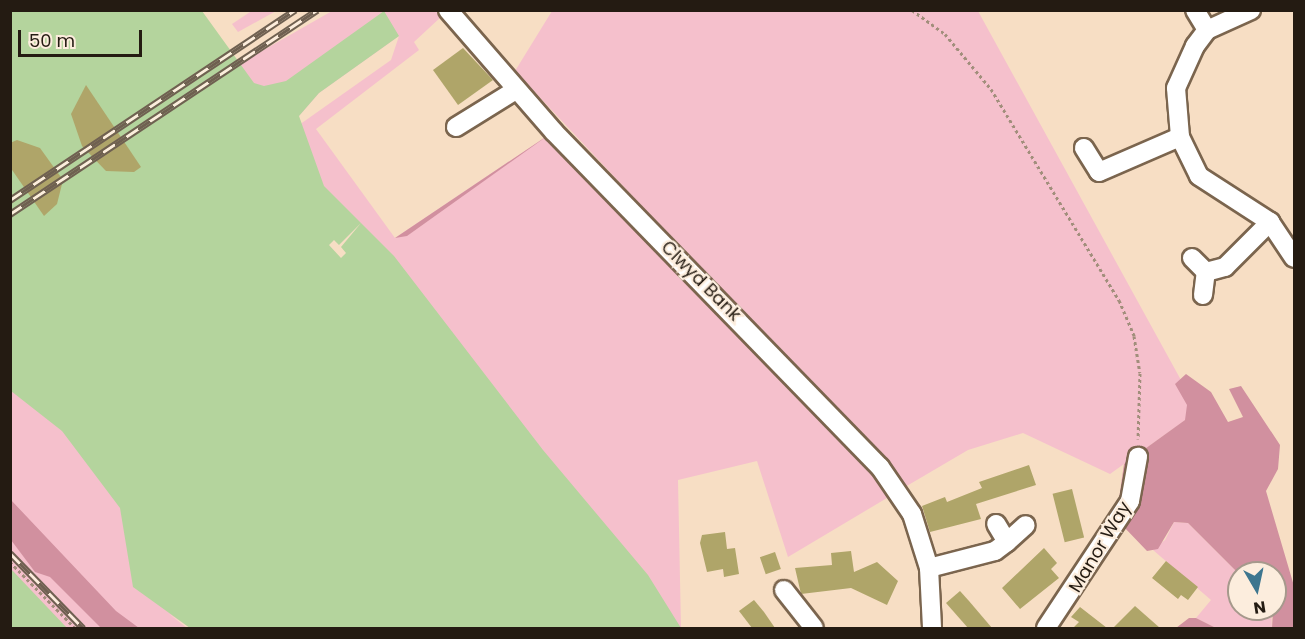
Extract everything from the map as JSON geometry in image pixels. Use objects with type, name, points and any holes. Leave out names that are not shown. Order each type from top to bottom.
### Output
[{"type":"street","name":"Clwyd Bank","points":[[448,10],[516,90],[880,467],[912,514],[929,568],[932,628]]},
{"type":"street","points":[[1195,10],[1207,30]]},
{"type":"street","points":[[1251,10],[1207,30],[1176,88],[1180,137],[1204,180],[1270,222],[1294,258]]},
{"type":"street","points":[[456,127],[516,90]]},
{"type":"street","points":[[1084,148],[1091,175],[1180,137]]},
{"type":"street","points":[[1206,272],[1225,267],[1270,222]]},
{"type":"street","points":[[1192,258],[1206,272]]},
{"type":"street","points":[[1203,296],[1206,272]]},
{"type":"street","name":"Manor Way","points":[[1046,628],[1130,501],[1138,457]]},
{"type":"street","points":[[996,524],[1007,542]]},
{"type":"street","points":[[929,568],[978,558],[1007,542],[1026,525]]},
{"type":"street","points":[[784,590],[814,628]]},
{"type":"path","points":[[912,10],[945,34],[991,88],[1119,300],[1134,336],[1140,373],[1138,457]]},
{"type":"path","points":[[10,562],[75,628]]},
{"type":"shaded area","points":[[253,10],[276,11],[238,32],[232,24]]},
{"type":"shaded area","points":[[11,11],[202,11],[254,83],[264,86],[286,81],[384,11],[399,36],[319,93],[299,116],[324,186],[394,256],[543,450],[648,575],[681,628],[190,628],[133,587],[120,508],[62,431],[11,391]]},
{"type":"shaded area","points":[[332,11],[437,11],[442,16],[414,42],[419,50],[316,129],[395,238],[550,134],[892,495],[788,557],[757,461],[678,480],[681,628],[574,628],[225,72]],"holes":[[[399,36],[391,60],[299,125],[299,116],[319,93]]]},
{"type":"shaded area","points":[[552,11],[978,11],[1198,411],[1110,474],[1023,433],[968,450],[905,487],[515,71]]},
{"type":"shaded area","points":[[550,134],[407,236],[395,238]]},
{"type":"shaded area","points":[[11,308],[190,628],[168,613],[187,628],[11,628]]},
{"type":"shaded area","points":[[1186,374],[1211,392],[1228,422],[1243,417],[1229,389],[1241,386],[1280,445],[1278,469],[1266,491],[1287,561],[1227,562],[1188,523],[1174,522],[1158,549],[1147,551],[1123,526],[1119,499],[1124,464],[1185,420],[1187,405],[1175,384]]},
{"type":"shaded area","points":[[11,500],[116,611],[139,628],[101,628],[50,577],[35,572],[11,540]]},
{"type":"shaded area","points":[[1174,522],[1188,523],[1227,562],[1227,621],[1272,621],[1272,628],[1216,628],[1196,618],[1211,600],[1153,550],[1165,540]]},
{"type":"shaded area","points":[[1287,562],[1294,586],[1294,628],[1272,628],[1272,621],[1287,621]]},
{"type":"shaded area","points":[[11,569],[67,628],[11,628]]},
{"type":"shaded area","points":[[1189,618],[1196,618],[1216,628],[1176,628]]},
{"type":"pier","points":[[361,223],[341,247],[346,253],[341,258],[329,245],[334,240],[339,245]]},
{"type":"building","points":[[463,48],[493,80],[458,105],[433,70]]},
{"type":"building","points":[[86,85],[141,167],[134,172],[106,171],[82,146],[71,114]]},
{"type":"building","points":[[17,140],[40,148],[63,180],[57,204],[44,216],[10,167],[10,143]]},
{"type":"building","points":[[1029,465],[1036,485],[976,504],[981,519],[930,532],[922,506],[945,497],[947,502],[982,488],[979,482]]},
{"type":"building","points":[[1072,489],[1084,538],[1065,542],[1053,494]]},
{"type":"building","points":[[725,532],[727,549],[735,548],[739,574],[724,577],[723,569],[707,572],[700,543],[702,535]]},
{"type":"building","points":[[1044,548],[1057,563],[1051,569],[1059,578],[1020,609],[1002,588]]},
{"type":"building","points":[[851,551],[854,572],[877,562],[898,581],[887,605],[851,588],[801,594],[795,568],[832,565],[831,553]]},
{"type":"building","points":[[775,552],[781,569],[766,574],[760,557]]},
{"type":"building","points":[[1166,561],[1198,587],[1188,600],[1181,595],[1178,599],[1152,578]]},
{"type":"building","points":[[960,591],[992,628],[968,628],[946,603]]},
{"type":"building","points":[[754,600],[775,628],[752,628],[739,611]]},
{"type":"building","points":[[1135,606],[1160,628],[1113,628]]},
{"type":"building","points":[[1080,607],[1107,628],[1073,628],[1079,622],[1071,617]]},
{"type":"tram line","points":[[10,553],[83,628]]},
{"type":"railway","points":[[10,200],[295,10]]},
{"type":"railway","points":[[10,214],[317,10]]},
{"type":"railway","points":[[10,553],[83,628]]}]
